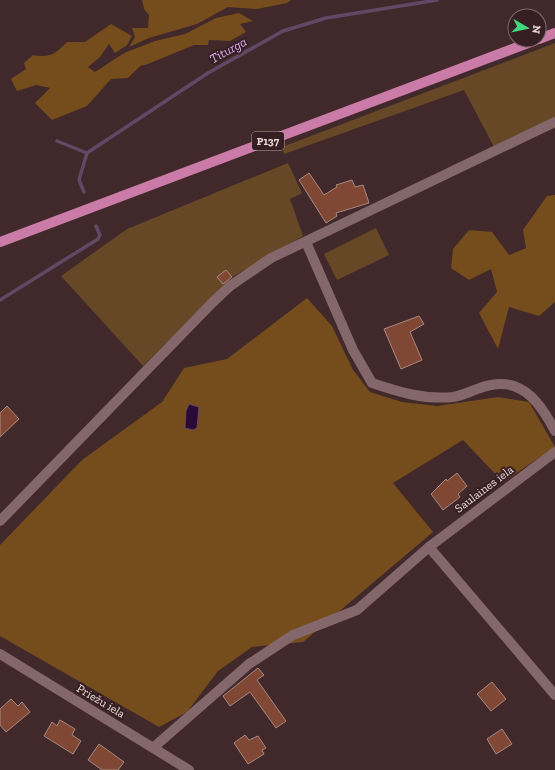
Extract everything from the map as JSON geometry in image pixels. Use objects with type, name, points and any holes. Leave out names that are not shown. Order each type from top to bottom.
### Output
[{"type":"main road","name":"P137","points":[[0,242],[515,48]]},
{"type":"street","points":[[0,521],[230,286],[272,258],[555,122]]},
{"type":"street","points":[[306,242],[353,350],[372,383],[407,394],[431,398],[454,397],[492,384],[509,385],[525,390],[546,413],[555,431]]},
{"type":"street","name":"Saulaines iela","points":[[154,747],[249,664],[293,636],[357,610],[429,547],[555,452]]},
{"type":"street","points":[[429,547],[555,695]]},
{"type":"street","name":"Priežu iela","points":[[0,654],[98,715],[154,747],[189,770]]},
{"type":"shaded area","points":[[142,0],[291,0],[287,3],[257,9],[228,7],[197,24],[149,38],[129,47],[135,37],[132,28],[148,28],[149,15],[144,9]]},
{"type":"shaded area","points":[[239,13],[253,21],[240,24],[246,32],[230,41],[209,40],[208,45],[194,45],[140,66],[128,78],[111,79],[87,106],[52,120],[35,103],[50,88],[36,85],[17,91],[11,79],[26,69],[24,63],[33,55],[44,56],[52,54],[59,50],[67,42],[85,42],[111,24],[132,36],[127,45],[115,53],[109,44],[100,57],[88,67],[95,72],[124,53],[155,41],[185,34],[216,18]]},
{"type":"shaded area","points":[[555,43],[555,117],[494,147],[464,90],[284,154],[282,147],[542,48],[547,48],[547,46]]},
{"type":"shaded area","points":[[288,163],[302,193],[290,199],[303,236],[232,277],[143,366],[61,276],[127,229]]},
{"type":"shaded area","points":[[555,195],[555,302],[539,316],[509,307],[498,349],[479,313],[497,292],[491,269],[469,280],[451,268],[453,249],[469,230],[492,232],[509,255],[526,248],[523,230],[547,196]]},
{"type":"shaded area","points":[[376,228],[389,255],[337,280],[324,254]]},
{"type":"shaded area","points":[[307,298],[332,326],[353,370],[370,392],[402,402],[437,406],[498,397],[529,402],[555,447],[503,482],[463,440],[393,483],[433,532],[303,642],[252,647],[218,671],[187,712],[159,727],[0,636],[0,545],[82,460],[162,402],[184,368],[227,359]]},
{"type":"shaded area","points":[[189,404],[199,407],[197,428],[193,430],[185,428],[186,411]]},
{"type":"building","points":[[309,173],[324,195],[337,187],[336,185],[352,180],[355,187],[363,185],[369,203],[336,213],[337,216],[326,223],[299,180]]},
{"type":"building","points":[[226,270],[232,277],[223,284],[217,277]]},
{"type":"building","points":[[419,316],[424,324],[410,332],[422,360],[401,369],[384,329]]},
{"type":"building","points":[[7,406],[19,419],[0,437],[0,413]]},
{"type":"building","points":[[457,473],[467,486],[458,494],[460,497],[443,510],[431,494],[446,479],[447,481]]},
{"type":"building","points":[[258,668],[264,675],[257,680],[286,721],[276,728],[250,692],[230,706],[223,696]]},
{"type":"building","points":[[492,682],[506,699],[491,711],[477,694]]},
{"type":"building","points":[[11,699],[18,706],[22,702],[30,712],[6,732],[0,725],[0,709]]},
{"type":"building","points":[[60,720],[75,729],[72,735],[81,741],[73,754],[44,736],[52,722],[57,726]]},
{"type":"building","points":[[502,729],[512,744],[496,754],[487,739]]},
{"type":"building","points":[[245,735],[249,740],[258,736],[266,748],[262,750],[264,754],[248,764],[234,743]]},
{"type":"building","points":[[99,744],[124,762],[118,770],[102,770],[88,760]]},
{"type":"waterway","name":"Titurga","points":[[84,192],[79,180],[87,153],[208,73],[283,31],[326,18],[437,0]]},
{"type":"waterway","points":[[57,141],[87,153]]},
{"type":"waterway","name":"Titurga","points":[[0,300],[98,239],[100,235],[96,226]]}]
